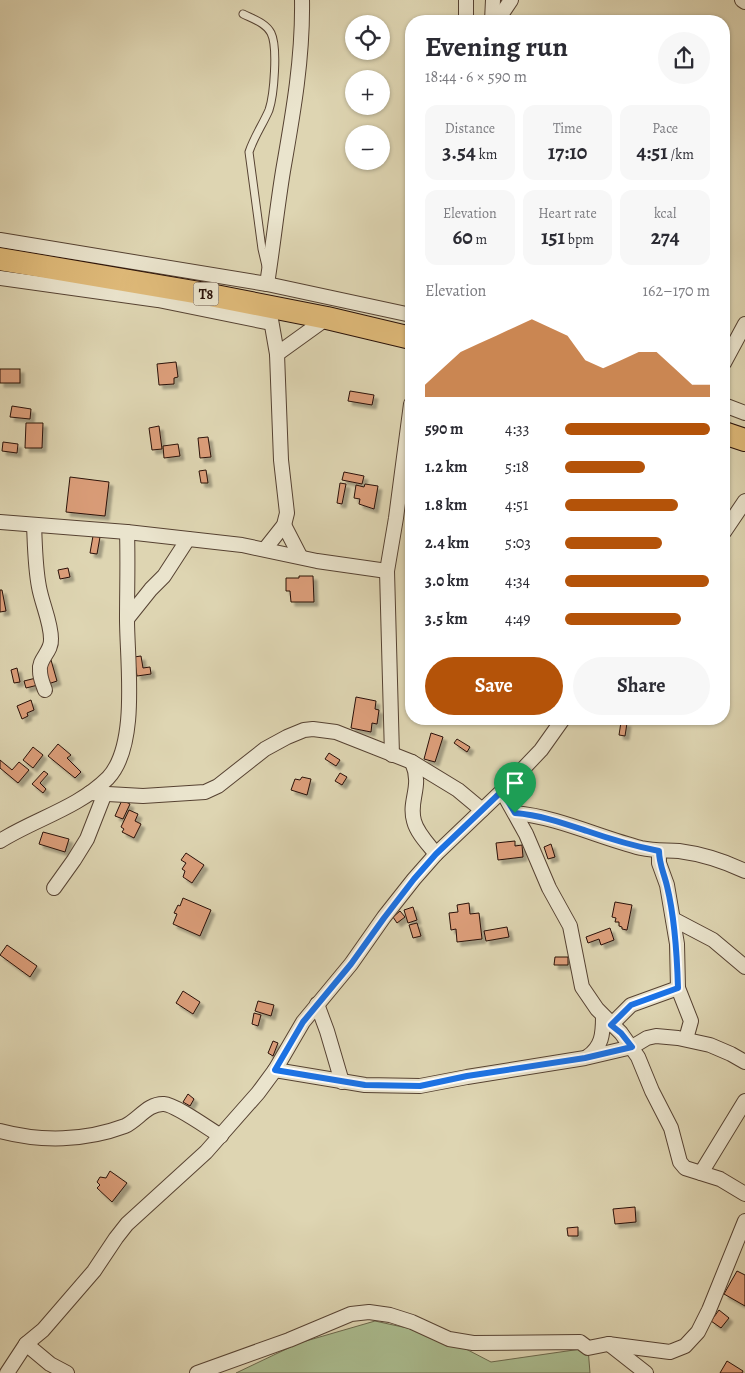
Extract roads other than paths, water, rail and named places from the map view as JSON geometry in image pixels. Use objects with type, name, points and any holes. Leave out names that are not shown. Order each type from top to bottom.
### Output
[{"type":"main road","name":"T8","points":[[0,259],[145,283],[269,297],[328,318],[405,337]]},
{"type":"main road","points":[[730,435],[745,440]]},
{"type":"street","points":[[265,549],[284,524],[286,513],[280,452],[277,354],[269,297],[277,212],[300,69],[302,0]]},
{"type":"street","points":[[466,0],[466,15]]},
{"type":"street","points":[[492,15],[493,0]]},
{"type":"street","points":[[501,15],[510,0]]},
{"type":"street","points":[[0,240],[269,297],[405,314]]},
{"type":"street","points":[[0,278],[158,300],[269,297]]},
{"type":"street","points":[[277,354],[328,318]]},
{"type":"street","points":[[730,352],[745,324]]},
{"type":"street","points":[[730,407],[745,413]]},
{"type":"street","points":[[730,523],[745,501]]},
{"type":"street","points":[[392,755],[387,571],[405,508]]},
{"type":"street","points":[[0,522],[188,539],[265,549],[317,561],[387,571]]},
{"type":"street","points":[[284,524],[300,556]]},
{"type":"street","points":[[34,525],[36,567],[51,636],[50,648],[40,665],[39,671],[45,690]]},
{"type":"street","points":[[0,841],[64,809],[90,793],[108,778],[118,764],[125,744],[129,684],[127,532]]},
{"type":"street","points":[[127,620],[151,589],[164,576],[188,539]]},
{"type":"street","points":[[7,1373],[26,1344],[43,1330],[94,1271],[127,1224],[206,1152],[258,1093],[275,1070],[299,1028],[436,854],[502,791],[541,750],[559,725]]},
{"type":"street","points":[[90,793],[143,796],[205,792],[218,786],[265,749],[304,730],[313,729],[336,732],[412,762],[458,790],[482,810]]},
{"type":"street","points":[[412,762],[417,784],[413,816],[414,824],[436,854]]},
{"type":"street","points":[[502,791],[530,842],[549,888],[570,926],[582,988],[607,1021],[621,1033],[632,1047],[671,1128],[680,1162],[685,1168],[720,1179],[745,1194]]},
{"type":"street","points":[[54,888],[87,839],[105,793]]},
{"type":"street","points":[[515,813],[555,820],[632,845],[659,851],[695,854],[719,860],[745,871]]},
{"type":"street","points":[[659,851],[659,863],[667,885],[677,944],[678,988],[691,1021],[686,1039]]},
{"type":"street","points":[[673,919],[713,940],[745,967]]},
{"type":"street","points":[[585,1058],[600,1045],[607,1021],[631,1005],[678,988]]},
{"type":"street","points":[[317,1004],[342,1082]]},
{"type":"street","points":[[275,1070],[342,1082],[420,1086],[467,1076],[585,1058],[632,1047],[646,1038],[656,1036],[686,1039],[710,1045],[745,1062]]},
{"type":"street","points":[[700,1173],[745,1101]]},
{"type":"street","points":[[0,1131],[17,1136],[40,1138],[65,1139],[85,1136],[125,1126],[156,1104],[162,1104],[173,1107],[221,1136]]},
{"type":"street","points":[[197,1373],[289,1340],[351,1314],[369,1312],[390,1315],[412,1322],[449,1339],[473,1342],[580,1342],[588,1348],[608,1344],[670,1352],[685,1346],[698,1332],[709,1310],[745,1221]]},
{"type":"street","points":[[26,1344],[50,1364],[67,1373]]},
{"type":"street","points":[[608,1344],[646,1373]]},
{"type":"lane","points":[[243,14],[263,24],[271,33],[274,44],[274,66],[269,108],[252,140],[249,152],[269,297]]}]
